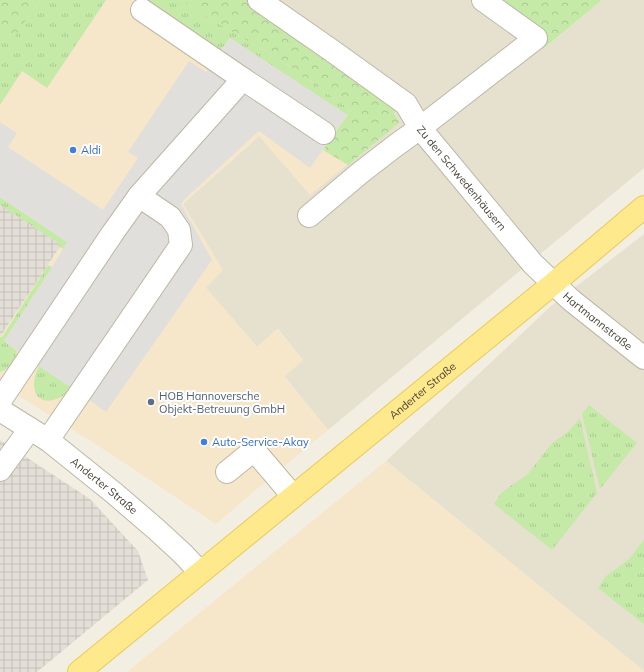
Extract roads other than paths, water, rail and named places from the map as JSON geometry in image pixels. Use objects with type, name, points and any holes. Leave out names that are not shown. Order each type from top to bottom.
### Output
[{"type":"main road","name":"Anderter Straße","points":[[87,670],[200,572],[554,283],[644,206]]},
{"type":"street","points":[[259,0],[406,104],[420,128],[360,173],[308,216]]},
{"type":"street","name":"Zu den Schwedenhäusern","points":[[483,0],[536,38],[420,128],[534,264],[554,283]]},
{"type":"street","points":[[142,10],[324,133]]},
{"type":"street","points":[[0,401],[112,234],[140,196],[243,79]]},
{"type":"street","points":[[0,470],[39,435],[180,245],[179,230],[170,217],[140,196]]},
{"type":"street","name":"Hartmannstraße","points":[[554,283],[571,300],[644,358]]},
{"type":"street","name":"Anderter Straße","points":[[0,410],[39,435],[114,493],[157,530],[200,572]]},
{"type":"street","points":[[227,472],[254,450],[293,496]]},
{"type":"place","name":"Aldi","points":[[73,150]]},
{"type":"place","name":"HOB Hannoversche Objekt-Betreuung GmbH","points":[[151,402]]},
{"type":"place","name":"Auto-Service-Akay","points":[[204,442]]}]
